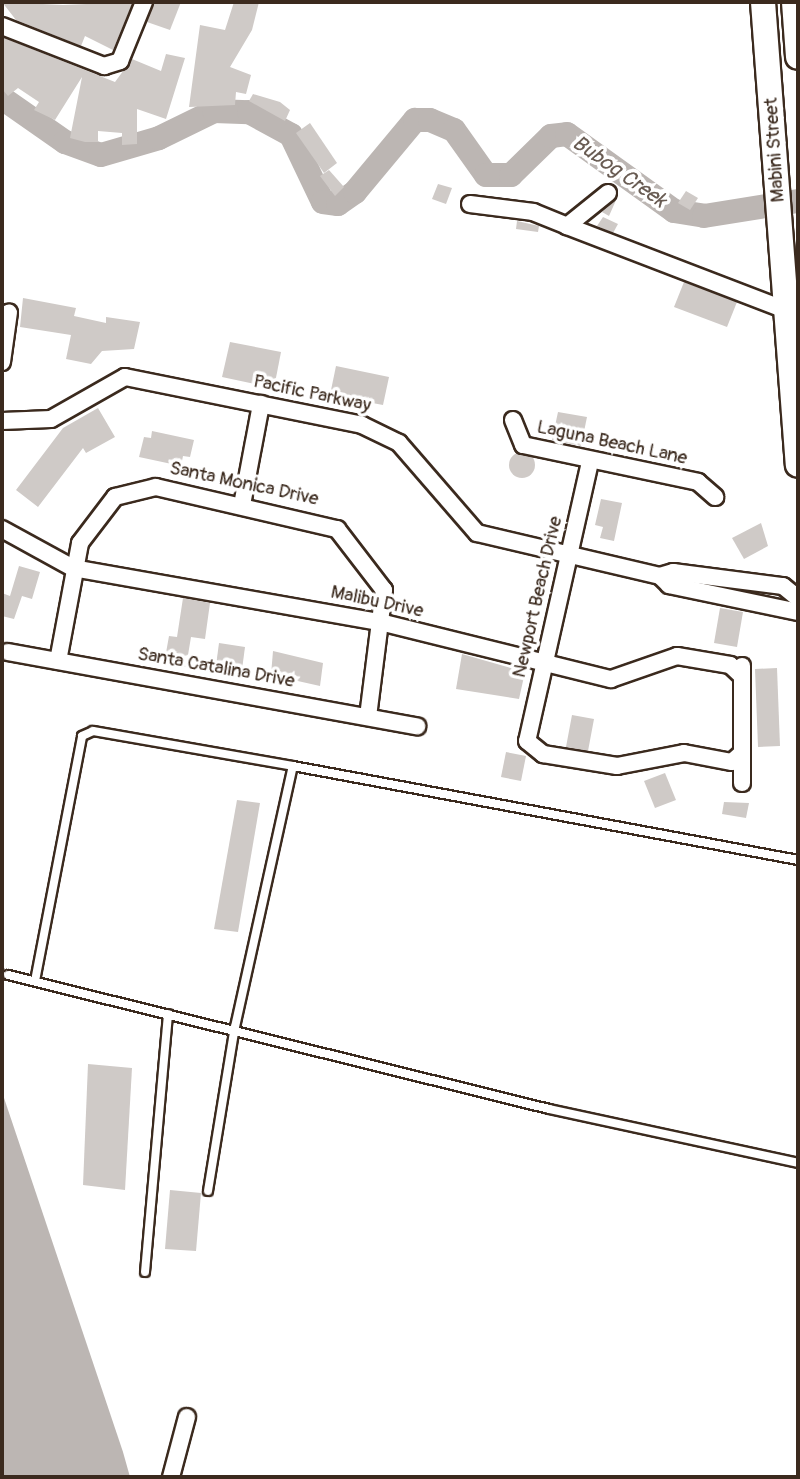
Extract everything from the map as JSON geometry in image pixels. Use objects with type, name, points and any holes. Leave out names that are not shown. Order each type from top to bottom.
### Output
[{"type":"main road","name":"Mabini Street","points":[[763,2],[798,466]]},
{"type":"main road","points":[[794,2],[798,57]]},
{"type":"street","points":[[2,26],[104,66],[120,61],[144,2]]},
{"type":"street","points":[[567,226],[608,194]]},
{"type":"street","points":[[470,204],[533,212],[788,311]]},
{"type":"street","points":[[2,362],[9,312]]},
{"type":"street","name":"Pacific Parkway","points":[[2,421],[51,419],[125,377],[261,404],[390,435],[471,530],[660,576],[783,586],[798,598]]},
{"type":"street","points":[[242,505],[261,404]]},
{"type":"street","name":"Laguna Beach Lane","points":[[513,420],[523,445],[590,462],[698,482],[715,497]]},
{"type":"street","name":"Newport Beach Drive","points":[[590,462],[527,741],[543,754],[617,766],[684,753],[732,762],[742,753]]},
{"type":"street","name":"Santa Monica Drive","points":[[58,661],[72,568],[80,543],[127,491],[156,487],[337,529],[380,583],[384,623],[368,717]]},
{"type":"street","name":"Malibu Drive","points":[[2,529],[72,568],[384,623],[544,664],[621,679],[677,656],[730,665],[742,669],[742,753]]},
{"type":"street","name":"Pacific Parkway","points":[[660,576],[669,585],[798,612]]},
{"type":"street","points":[[747,603],[751,583]]},
{"type":"street","name":"Santa Catalina Drive","points":[[8,652],[417,726]]},
{"type":"street","points":[[742,753],[742,783]]},
{"type":"street","points":[[171,1477],[187,1417]]},
{"type":"lane","points":[[35,981],[82,736],[93,731],[798,860]]},
{"type":"lane","points":[[208,1191],[235,1027],[293,766]]},
{"type":"lane","points":[[8,975],[168,1014],[235,1027],[434,1082],[798,1163]]},
{"type":"lane","points":[[145,1272],[168,1014]]},
{"type":"shaded area","points":[[2,1092],[123,1452],[130,1477],[2,1477]]},
{"type":"building","points":[[2,2],[63,5],[133,2],[113,50],[85,36],[81,46],[16,20]]},
{"type":"building","points":[[154,2],[181,2],[170,30],[147,22]]},
{"type":"building","points":[[234,2],[259,2],[252,30],[230,67],[251,75],[246,94],[236,92],[235,105],[189,107],[200,25],[225,30]]},
{"type":"building","points":[[2,37],[115,82],[132,59],[161,71],[166,54],[185,58],[166,119],[137,109],[137,144],[122,145],[122,133],[98,131],[98,142],[85,142],[70,138],[82,77],[55,120],[34,110],[39,102],[18,88],[8,96],[2,89]]},
{"type":"building","points":[[253,94],[280,102],[290,110],[285,121],[249,101]]},
{"type":"building","points":[[310,123],[337,163],[324,173],[296,133]]},
{"type":"building","points":[[329,170],[344,187],[335,196],[320,176]]},
{"type":"building","points":[[438,184],[452,188],[446,204],[432,199]]},
{"type":"building","points":[[686,191],[698,198],[690,210],[678,203]]},
{"type":"building","points":[[617,198],[609,216],[602,212],[615,201]]},
{"type":"building","points":[[603,217],[618,224],[613,233],[597,226]]},
{"type":"building","points":[[517,221],[539,226],[538,232],[516,229]]},
{"type":"building","points":[[684,282],[737,302],[727,327],[674,307]]},
{"type":"building","points":[[23,298],[76,308],[74,316],[106,323],[106,317],[140,322],[134,349],[102,351],[91,364],[66,359],[71,335],[20,327]]},
{"type":"building","points":[[230,342],[281,352],[274,388],[222,377]]},
{"type":"building","points":[[336,366],[389,377],[383,405],[330,395]]},
{"type":"building","points":[[98,408],[115,437],[86,453],[83,448],[38,507],[16,490],[63,428]]},
{"type":"building","points":[[558,412],[587,417],[581,446],[552,440]]},
{"type":"building","points":[[152,431],[194,440],[190,457],[183,456],[181,466],[139,457],[144,437],[151,438]]},
{"type":"building","points":[[522,452],[531,456],[535,465],[531,474],[522,478],[513,474],[509,465],[513,456]]},
{"type":"building","points":[[601,499],[622,503],[614,541],[600,538],[603,527],[595,525]]},
{"type":"building","points":[[761,523],[768,546],[744,559],[732,538]]},
{"type":"building","points":[[19,566],[40,572],[32,599],[22,596],[14,619],[2,616],[2,593],[10,596]]},
{"type":"building","points":[[183,598],[210,603],[205,639],[191,637],[186,667],[164,664],[169,636],[177,637]]},
{"type":"building","points":[[720,608],[743,612],[737,647],[714,643]]},
{"type":"building","points":[[219,643],[245,647],[241,677],[215,673]]},
{"type":"building","points":[[273,651],[323,663],[320,686],[271,675]]},
{"type":"building","points":[[462,654],[525,672],[519,699],[456,689]]},
{"type":"building","points":[[777,668],[780,746],[758,747],[755,669]]},
{"type":"building","points":[[572,715],[594,719],[588,751],[566,747]]},
{"type":"building","points":[[506,752],[526,756],[521,781],[501,777]]},
{"type":"building","points":[[665,773],[676,800],[655,808],[644,781]]},
{"type":"building","points":[[237,800],[260,803],[238,932],[214,929]]},
{"type":"building","points":[[724,802],[749,803],[746,818],[722,814]]},
{"type":"building","points":[[88,1064],[132,1068],[125,1190],[83,1185]]},
{"type":"building","points":[[170,1190],[201,1193],[196,1251],[165,1249]]},
{"type":"waterway","name":"Bubog Creek","points":[[2,98],[65,142],[101,155],[159,138],[214,111],[249,112],[291,135],[323,202],[338,204],[355,192],[415,120],[430,120],[454,130],[486,175],[511,175],[551,136],[567,134],[674,211],[704,216],[798,201]]}]
